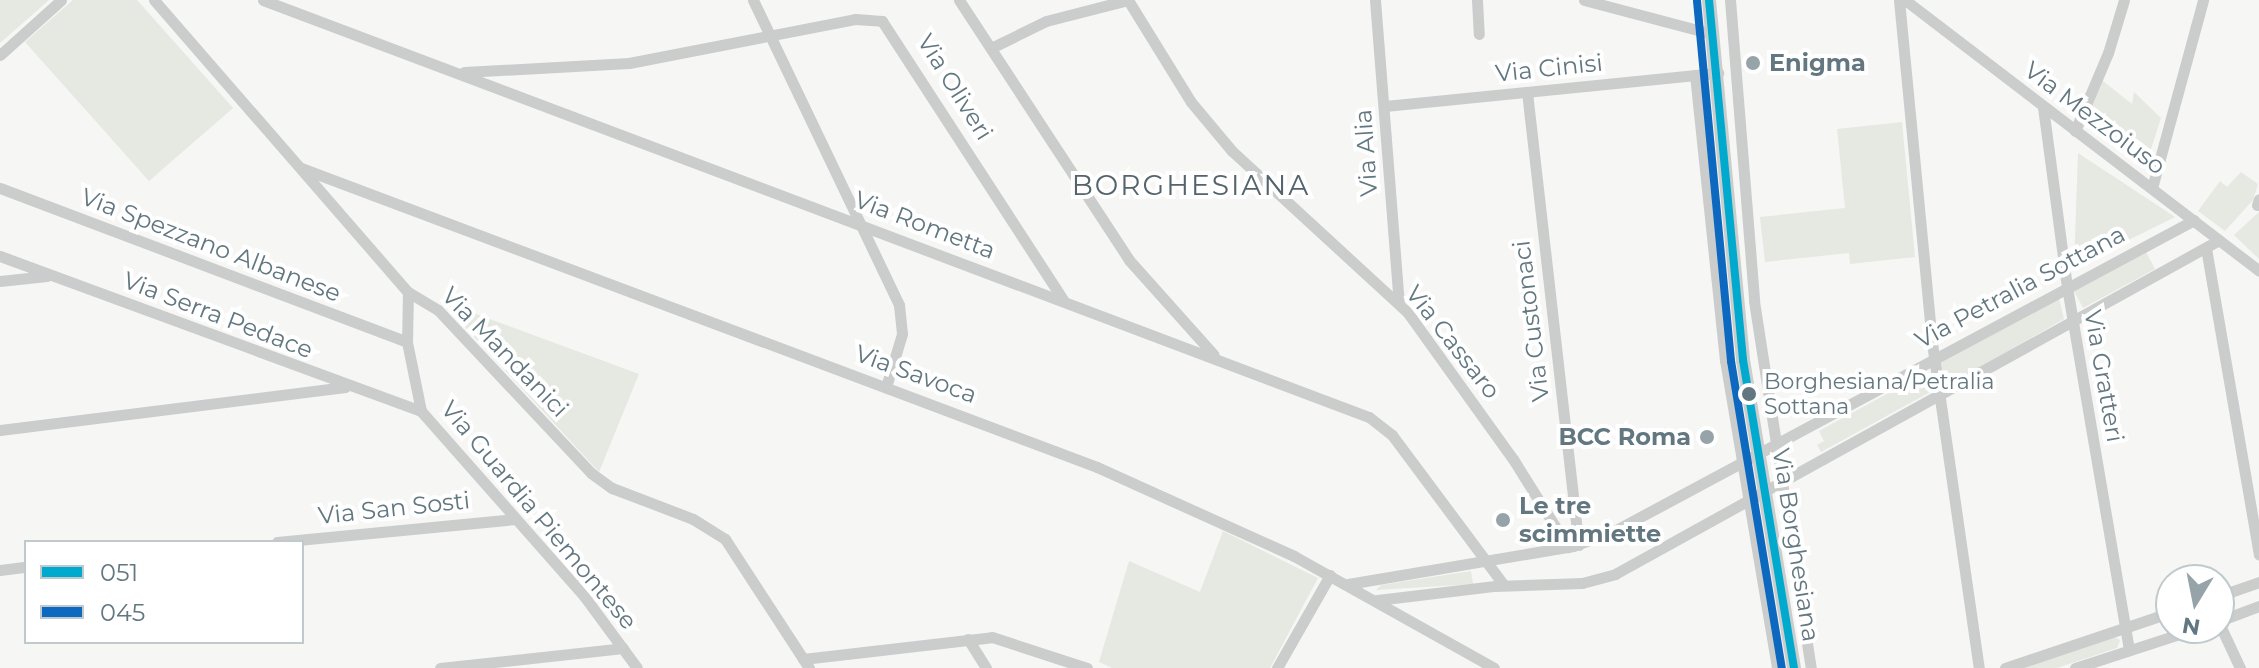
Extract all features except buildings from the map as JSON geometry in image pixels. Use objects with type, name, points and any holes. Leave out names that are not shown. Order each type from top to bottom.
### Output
[{"type":"street","points":[[0,55],[61,0]]},
{"type":"street","name":"Via Mandanici","points":[[154,0],[408,292],[438,310],[595,477],[721,535],[806,664]]},
{"type":"street","name":"Via Rometta","points":[[263,0],[1217,358],[1380,424],[1504,585]]},
{"type":"street","points":[[753,0],[902,317],[901,341],[886,387]]},
{"type":"street","points":[[959,0],[1129,260],[1217,358]]},
{"type":"street","points":[[991,48],[1046,21],[1128,0]]},
{"type":"street","name":"Via Cassaro","points":[[1128,0],[1214,131],[1399,303],[1443,358],[1573,546]]},
{"type":"street","name":"Via Alia","points":[[1375,0],[1399,303]]},
{"type":"street","points":[[1477,0],[1479,34]]},
{"type":"street","points":[[1584,0],[1713,34]]},
{"type":"street","name":"Via Borghesiana","points":[[1709,0],[1740,329],[1794,668]]},
{"type":"street","name":"Via Borghesiana","points":[[1730,0],[1754,301],[1811,668]]},
{"type":"street","points":[[1902,0],[1934,357],[1943,394],[1979,668]]},
{"type":"street","name":"Via Mezzoiuso","points":[[1902,0],[2259,271]]},
{"type":"street","points":[[2075,131],[2106,60],[2124,0]]},
{"type":"street","points":[[2152,188],[2203,0]]},
{"type":"street","name":"Via Oliveri","points":[[456,72],[615,64],[772,38],[855,19],[887,23],[1064,301]]},
{"type":"street","name":"Via Cinisi","points":[[1385,106],[1718,73]]},
{"type":"street","name":"Via Borghesiana","points":[[1695,75],[1725,360],[1777,668]]},
{"type":"street","name":"Via Custonaci","points":[[1527,92],[1573,546]]},
{"type":"street","name":"Via Gratteri","points":[[2043,107],[2067,287],[2129,650]]},
{"type":"street","name":"Via Savoca","points":[[301,168],[1136,484],[1348,584],[1494,668]]},
{"type":"street","name":"Via Spezzano Albanese","points":[[0,188],[407,342]]},
{"type":"street","name":"Via Petralia Sottana","points":[[1348,584],[1573,546],[1742,463],[1934,357],[2194,220]]},
{"type":"street","points":[[1377,600],[1504,585],[1604,578],[1766,493],[1943,394],[2072,317],[2219,240]]},
{"type":"street","points":[[2206,248],[2259,554]]},
{"type":"street","name":"Via Serra Pedace","points":[[0,256],[348,387],[421,411]]},
{"type":"street","points":[[0,281],[51,275]]},
{"type":"street","name":"Via Guardia Piemontese","points":[[408,292],[407,342],[421,411],[516,519],[637,668]]},
{"type":"street","points":[[0,430],[348,387]]},
{"type":"street","name":"Via San Sosti","points":[[298,540],[516,519]]},
{"type":"street","points":[[0,570],[24,567]]},
{"type":"street","points":[[1277,668],[1330,575]]},
{"type":"street","points":[[2235,590],[2259,582]]},
{"type":"street","points":[[2235,616],[2259,606]]},
{"type":"street","points":[[2005,668],[2155,617]]},
{"type":"street","points":[[968,639],[986,668]]},
{"type":"street","points":[[806,664],[968,639],[1013,640],[1087,668]]},
{"type":"street","points":[[2078,668],[2155,642]]},
{"type":"street","points":[[2229,644],[2240,668]]},
{"type":"street","points":[[440,668],[623,648]]},
{"type":"shaded area","points":[[0,0],[49,0],[0,43]]},
{"type":"shaded area","points":[[73,0],[137,0],[233,108],[149,181],[25,42]]},
{"type":"shaded area","points":[[2103,81],[2132,104],[2134,92],[2161,118],[2145,168],[2090,125],[2088,117]]},
{"type":"shaded area","points":[[1902,122],[1915,257],[1850,264],[1849,253],[1765,262],[1760,217],[1845,208],[1837,129]]},
{"type":"shaded area","points":[[2078,153],[2175,217],[2074,267]]},
{"type":"shaded area","points":[[2241,172],[2258,184],[2253,200],[2225,231],[2198,211],[2220,181],[2227,187]]},
{"type":"shaded area","points":[[2259,212],[2259,259],[2234,235]]},
{"type":"shaded area","points":[[2146,252],[2155,269],[2083,308],[2074,291]]},
{"type":"shaded area","points":[[2059,298],[2064,319],[1945,387],[1939,364]]},
{"type":"shaded area","points":[[441,301],[639,374],[599,472]]},
{"type":"shaded area","points":[[1927,372],[1932,391],[1821,452],[1817,445],[1824,441],[1819,431]]},
{"type":"shaded area","points":[[1223,531],[1318,578],[1270,668],[1112,668],[1099,662],[1129,561],[1200,592]]},
{"type":"shaded area","points":[[1471,571],[1473,584],[1376,590],[1381,585]]},
{"type":"shaded area","points":[[2114,637],[2120,640],[2117,648],[2057,668],[2024,668]]},
{"type":"transit line","name":"051","points":[[1709,0],[1743,360],[1794,668]]},
{"type":"transit line","name":"045","points":[[1697,1],[1731,361],[1782,668]]},
{"type":"place","name":"Enigma","points":[[1753,63]]},
{"type":"place","name":"Borghesiana/Petralia Sottana","points":[[1749,394]]},
{"type":"place","name":"BCC Roma","points":[[1707,437]]},
{"type":"place","name":"Le tre scimmiette","points":[[1503,520]]},
{"type":"district","name":"BORGHESIANA","points":[[1191,185]]}]
